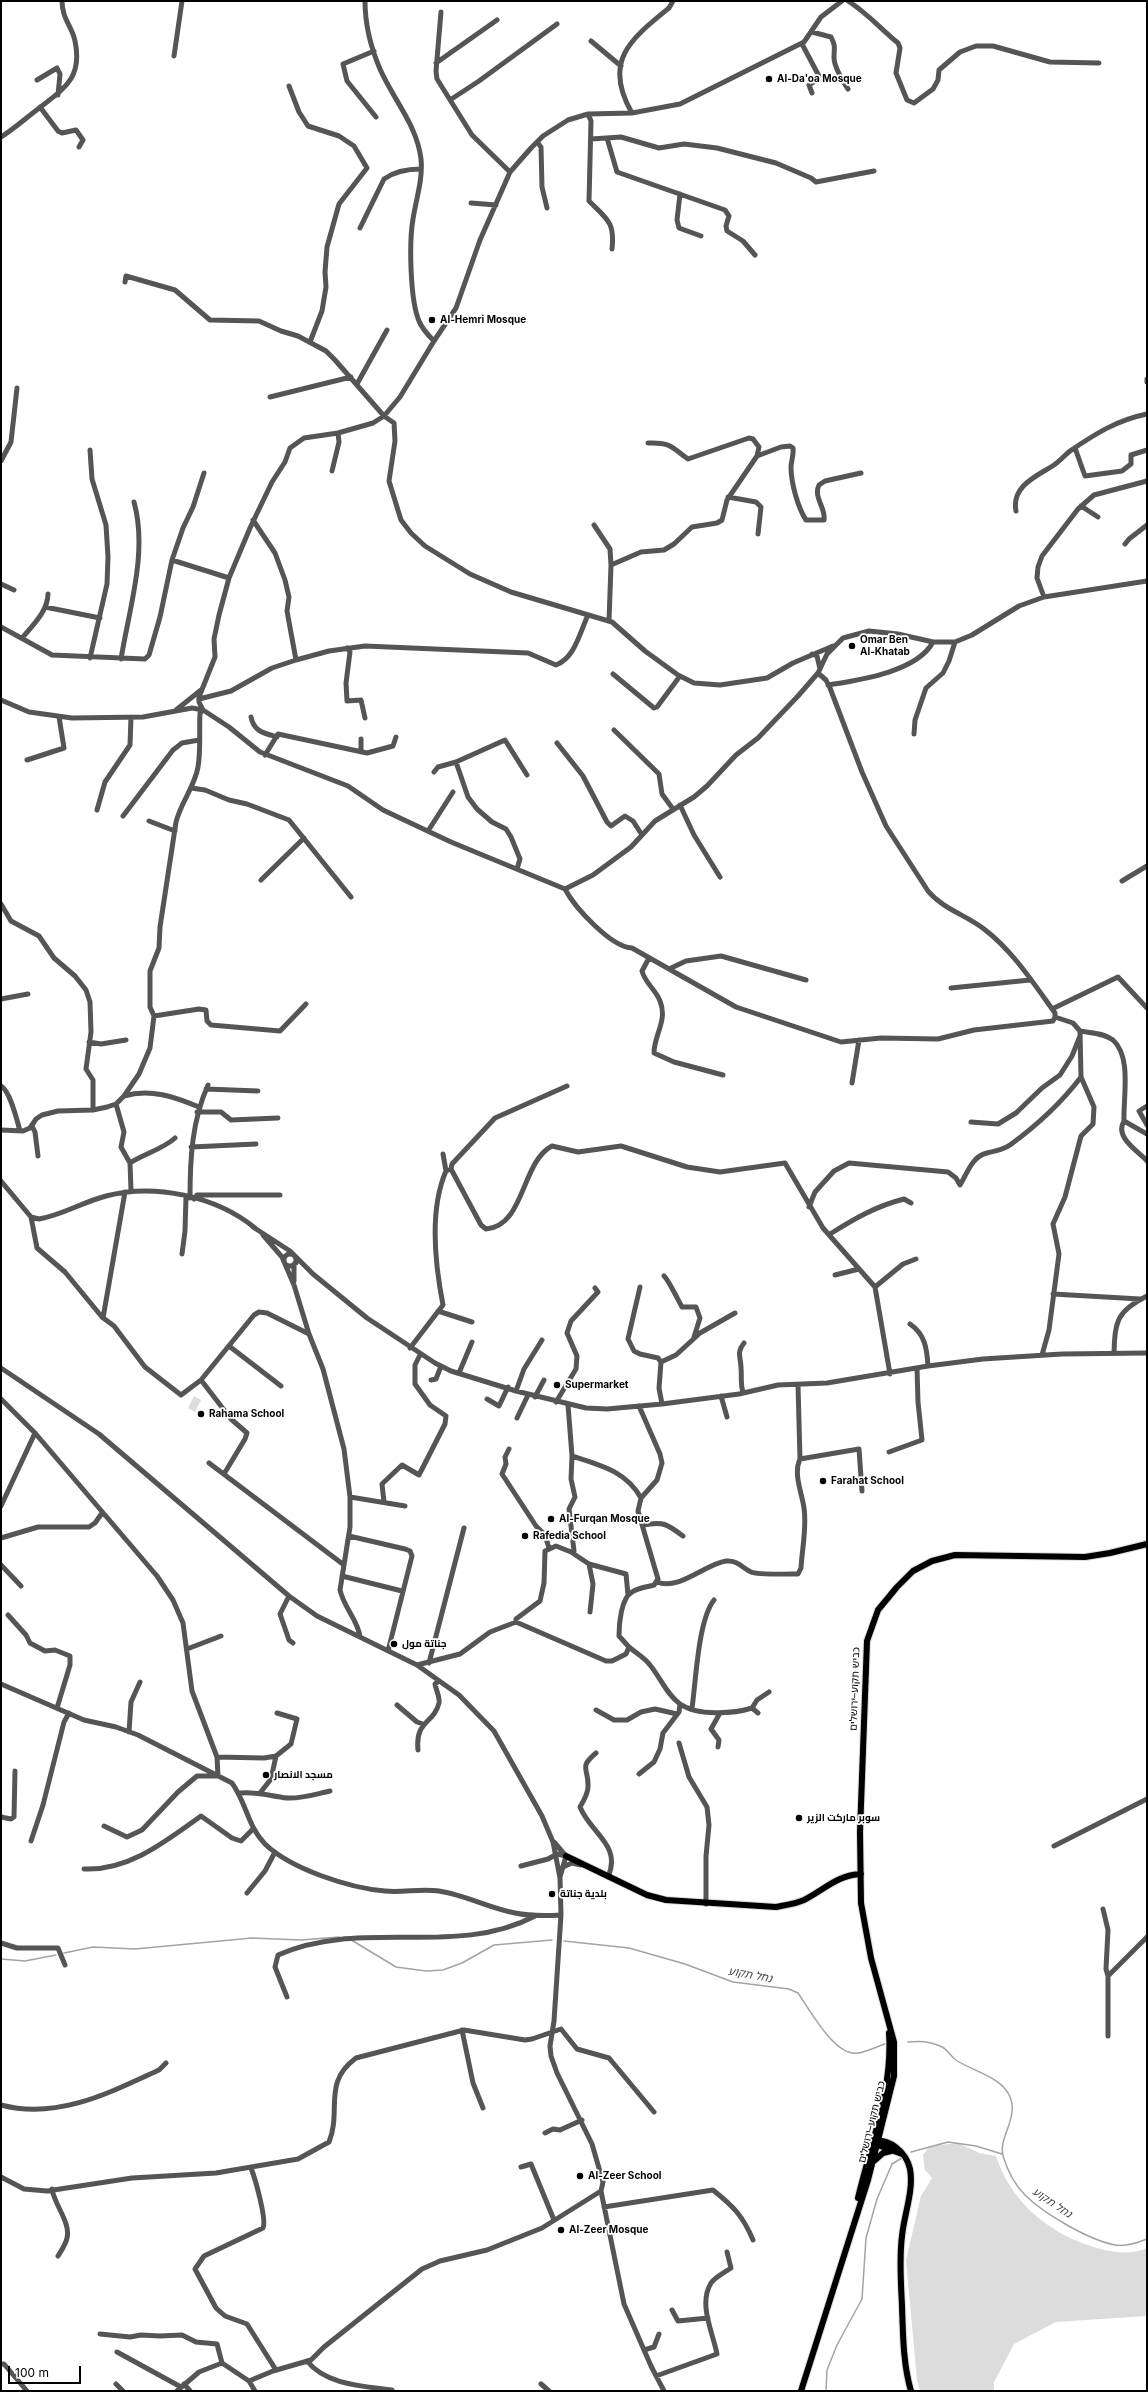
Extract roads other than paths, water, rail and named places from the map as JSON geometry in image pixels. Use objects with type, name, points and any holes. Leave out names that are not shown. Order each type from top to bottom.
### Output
[{"type":"main road","name":"כביש תקוע–ירושלים","points":[[801,2391],[872,2164],[888,2076],[889,2041],[886,2011],[865,1930],[860,1874],[867,1640],[878,1610],[897,1587],[913,1571],[932,1560],[955,1555],[1085,1557],[1110,1554],[1146,1545]]},
{"type":"main road","points":[[566,1856],[647,1895],[666,1900],[706,1904],[776,1907],[791,1904],[804,1899],[840,1877],[860,1874]]},
{"type":"main road","name":"כביש תקוע–ירושלים","points":[[849,2236],[876,2142]]},
{"type":"main road","points":[[876,2142],[903,2155]]},
{"type":"main road","points":[[876,2142],[895,2146],[903,2155],[908,2164],[911,2177],[900,2250],[903,2333],[911,2391]]},
{"type":"main road","points":[[872,2164],[883,2153],[892,2150]]},
{"type":"street","points":[[1,137],[58,95],[67,87],[73,74],[76,54],[75,40],[62,12],[62,1]]},
{"type":"street","points":[[174,56],[182,1]]},
{"type":"street","points":[[365,1],[368,30],[380,68],[410,121],[416,140],[421,169],[413,219],[411,256],[417,315],[423,328],[434,341]]},
{"type":"street","points":[[632,113],[622,95],[621,66],[628,44],[669,8],[673,1]]},
{"type":"street","points":[[195,708],[198,706],[198,699],[214,657],[214,639],[229,578],[253,520],[285,462],[290,448],[304,438],[338,433],[373,423],[384,416],[410,383],[434,341],[456,308],[480,240],[510,172],[537,142],[568,120],[588,114],[632,113],[680,104],[802,44],[812,32],[821,17],[842,1]]},
{"type":"street","points":[[848,1],[865,12],[874,23],[898,43],[900,48],[896,74],[907,100],[914,103],[933,89],[938,80],[939,70],[960,52],[976,46],[993,46],[1050,62],[1099,63]]},
{"type":"street","points":[[441,12],[436,62],[437,79],[472,135],[510,172]]},
{"type":"street","points":[[436,62],[497,20]]},
{"type":"street","points":[[450,100],[479,82],[557,24]]},
{"type":"street","points":[[812,32],[830,37],[836,49],[834,59],[840,78],[848,89]]},
{"type":"street","points":[[591,41],[621,66]]},
{"type":"street","points":[[802,44],[820,78],[809,85],[812,93]]},
{"type":"street","points":[[374,51],[343,64],[347,81],[376,118]]},
{"type":"street","points":[[37,80],[57,68],[60,74],[58,95]]},
{"type":"street","points":[[289,86],[299,112],[308,126],[339,136],[354,146],[367,168],[339,204],[327,247],[325,272],[326,287],[322,311],[310,342]]},
{"type":"street","points":[[40,107],[58,131],[62,133],[76,130],[82,140],[79,147]]},
{"type":"street","points":[[588,114],[590,139],[589,201],[610,222],[614,232],[612,249]]},
{"type":"street","points":[[590,139],[621,137],[659,148],[684,144],[717,148],[776,163],[811,178],[816,182],[874,171]]},
{"type":"street","points":[[607,138],[616,172],[728,212],[727,231],[743,242],[755,255]]},
{"type":"street","points":[[537,142],[541,147],[542,188],[547,208]]},
{"type":"street","points":[[360,228],[384,180],[390,175],[410,169],[421,169]]},
{"type":"street","points":[[680,194],[677,220],[679,228],[701,236]]},
{"type":"street","points":[[471,203],[496,205]]},
{"type":"street","points":[[124,282],[126,276],[175,290],[210,320],[259,321],[310,342],[326,351],[351,377],[384,416],[394,423],[395,441],[389,481],[401,520],[411,533],[425,546],[470,574],[512,592],[609,621],[645,651],[680,676],[694,682],[707,684],[748,682],[767,678],[812,654],[836,645]]},
{"type":"street","points":[[357,384],[387,330]]},
{"type":"street","points":[[270,397],[351,377]]},
{"type":"street","points":[[1,461],[11,442],[17,388]]},
{"type":"street","points":[[1016,511],[1014,503],[1020,489],[1075,448],[1099,431],[1127,418],[1147,414]]},
{"type":"street","points":[[332,471],[340,442],[338,433]]},
{"type":"street","points":[[648,443],[656,442],[676,448],[688,459],[749,438],[753,439],[757,443],[757,456]]},
{"type":"street","points":[[611,565],[641,552],[664,550],[674,544],[692,527],[717,523],[722,520],[728,497],[757,456],[781,447],[790,446],[793,448],[791,467],[793,480],[803,515],[806,520],[813,522],[824,520],[825,514],[818,497],[819,485],[825,481],[861,473]]},
{"type":"street","points":[[1075,448],[1086,476],[1122,471],[1131,464],[1131,455],[1147,450]]},
{"type":"street","points":[[90,450],[92,479],[106,526],[108,557],[107,584],[90,658]]},
{"type":"street","points":[[1,627],[52,655],[121,660],[145,659],[148,655],[160,617],[172,560],[204,473]]},
{"type":"street","points":[[1044,597],[1037,578],[1038,566],[1042,556],[1081,506],[1094,495],[1147,481]]},
{"type":"street","points":[[728,497],[756,502],[761,507],[758,534]]},
{"type":"street","points":[[121,660],[136,576],[139,518],[134,502]]},
{"type":"street","points":[[1081,506],[1098,517]]},
{"type":"street","points":[[253,520],[275,553],[285,580],[289,597],[287,611],[296,660]]},
{"type":"street","points":[[594,525],[610,549],[611,565],[609,621]]},
{"type":"street","points":[[1125,544],[1147,525]]},
{"type":"street","points":[[172,560],[229,578]]},
{"type":"street","points":[[565,889],[577,885],[593,875],[631,847],[655,821],[699,793],[736,755],[758,738],[819,671],[827,654],[836,645],[850,635],[868,631],[898,634],[933,642],[955,642],[972,635],[1019,606],[1044,597],[1147,581]]},
{"type":"street","points":[[1,584],[14,590]]},
{"type":"street","points":[[22,638],[45,607],[48,601],[48,594]]},
{"type":"street","points":[[45,607],[100,618]]},
{"type":"street","points":[[1,700],[29,712],[59,717],[131,717],[174,712],[187,707],[198,699],[230,691],[272,668],[296,660],[347,648],[365,646],[528,653],[556,665],[562,663],[573,649],[588,615]]},
{"type":"street","points":[[828,684],[875,677],[904,667],[931,647],[933,642]]},
{"type":"street","points":[[914,734],[915,720],[926,688],[943,673],[949,661],[955,642]]},
{"type":"street","points":[[347,648],[350,652],[346,683],[347,701],[361,700],[366,718]]},
{"type":"street","points":[[812,654],[817,656],[819,671],[828,684],[862,772],[886,826],[928,891],[936,900],[984,928],[1010,953],[1052,1009],[1055,1017]]},
{"type":"street","points":[[613,674],[654,708],[657,707],[680,676]]},
{"type":"street","points":[[198,699],[203,710]]},
{"type":"street","points":[[187,707],[203,710],[266,755],[348,786],[383,810],[428,831],[565,889],[582,912],[618,945],[632,948],[736,1007],[763,1018],[841,1042],[881,1038],[938,1039],[974,1030],[1038,1024],[1053,1021],[1055,1017]]},
{"type":"street","points":[[1,1130],[20,1131],[32,1126],[36,1119],[42,1115],[58,1112],[93,1110],[116,1104],[124,1096],[139,1074],[150,1048],[154,1016],[150,1007],[150,970],[159,948],[160,927],[180,805],[191,788],[198,767],[200,714],[203,710]]},
{"type":"street","points":[[27,760],[64,748],[59,717]]},
{"type":"street","points":[[97,810],[105,782],[130,745],[131,717]]},
{"type":"street","points":[[251,717],[253,724],[261,733],[276,737]]},
{"type":"street","points":[[614,730],[659,774],[662,794],[673,809]]},
{"type":"street","points":[[266,755],[278,734],[367,753],[393,746],[396,736]]},
{"type":"street","points":[[361,739],[361,752]]},
{"type":"street","points":[[123,816],[173,750],[182,743],[199,740]]},
{"type":"street","points":[[434,772],[438,767],[456,762],[505,740],[527,775]]},
{"type":"street","points":[[557,743],[583,776],[610,826],[625,816],[629,817],[642,835]]},
{"type":"street","points":[[456,762],[468,797],[487,818],[506,829],[511,837],[520,859],[517,869]]},
{"type":"street","points":[[191,788],[205,790],[229,800],[247,804],[289,820],[350,897]]},
{"type":"street","points":[[428,831],[453,792]]},
{"type":"street","points":[[680,805],[694,835],[720,877]]},
{"type":"street","points":[[149,821],[175,831]]},
{"type":"street","points":[[261,880],[304,838]]},
{"type":"street","points":[[1122,881],[1147,866]]},
{"type":"street","points":[[1,904],[11,921],[39,936],[54,958],[75,976],[86,990],[90,1002],[89,1042],[86,1069],[93,1080],[93,1110]]},
{"type":"street","points":[[669,969],[686,961],[721,956],[806,980]]},
{"type":"street","points":[[649,958],[642,971],[660,1000],[662,1010],[662,1027],[654,1053],[660,1058],[724,1075]]},
{"type":"street","points":[[1052,1009],[1118,977],[1147,1008]]},
{"type":"street","points":[[951,988],[1030,980]]},
{"type":"street","points":[[1,999],[28,994]]},
{"type":"street","points":[[154,1016],[199,1009],[206,1010],[207,1021],[211,1025],[280,1031],[306,1004]]},
{"type":"street","points":[[1042,1355],[1049,1330],[1059,1254],[1053,1224],[1065,1197],[1081,1136],[1093,1124],[1094,1107],[1081,1077],[1080,1033],[1073,1023],[1055,1017]]},
{"type":"street","points":[[1080,1033],[1101,1034],[1113,1040],[1120,1051],[1124,1064],[1125,1081],[1124,1121],[1122,1127],[1129,1145],[1147,1161]]},
{"type":"street","points":[[971,1122],[998,1124],[1016,1113],[1042,1088],[1060,1075],[1072,1056],[1080,1033]]},
{"type":"street","points":[[89,1042],[101,1044],[126,1040]]},
{"type":"street","points":[[852,1083],[859,1040]]},
{"type":"street","points":[[809,1206],[815,1192],[834,1171],[849,1163],[948,1172],[956,1178],[960,1185],[968,1167],[985,1153],[995,1152],[1008,1146],[1045,1116],[1081,1077]]},
{"type":"street","points":[[1,1086],[4,1088],[9,1097],[20,1131]]},
{"type":"street","points":[[410,1348],[443,1305],[436,1267],[437,1200],[440,1186],[448,1170],[495,1118],[567,1086]]},
{"type":"street","points":[[182,1254],[190,1198],[191,1147],[198,1109],[207,1087],[258,1091]]},
{"type":"street","points":[[124,1096],[141,1092],[180,1099],[198,1109],[221,1112],[231,1120],[278,1118]]},
{"type":"street","points":[[116,1104],[124,1132],[121,1147],[130,1163],[132,1190]]},
{"type":"street","points":[[1147,1106],[1139,1111],[1147,1125]]},
{"type":"street","points":[[1124,1121],[1147,1134]]},
{"type":"street","points":[[32,1126],[35,1132],[38,1156]]},
{"type":"street","points":[[130,1163],[150,1151],[168,1144],[175,1138]]},
{"type":"street","points":[[191,1147],[256,1144]]},
{"type":"street","points":[[442,1154],[448,1170],[481,1225],[486,1229],[494,1229],[503,1224],[511,1215],[538,1161],[547,1149],[552,1146],[578,1152],[621,1146],[687,1167],[720,1172],[785,1163],[823,1228],[830,1234],[875,1288],[890,1374]]},
{"type":"street","points":[[1,1181],[31,1217],[37,1248],[65,1272],[103,1318],[114,1326],[145,1367],[181,1395],[189,1391],[201,1380],[254,1315],[259,1312],[267,1312],[309,1334]]},
{"type":"street","points":[[31,1217],[39,1219],[49,1218],[104,1197],[132,1190],[159,1190],[190,1198],[237,1214],[294,1255],[303,1265],[367,1318],[410,1348],[441,1366],[535,1397],[556,1402],[607,1409],[743,1394],[778,1385],[827,1383],[890,1374],[928,1366],[1042,1355],[1147,1353]]},
{"type":"street","points":[[103,1318],[125,1192]]},
{"type":"street","points":[[190,1198],[197,1195],[280,1195]]},
{"type":"street","points":[[830,1234],[863,1214],[884,1204],[904,1199],[910,1203]]},
{"type":"street","points":[[253,1226],[274,1248],[284,1262],[294,1285],[309,1334],[323,1369],[335,1408],[344,1449],[350,1497],[349,1536],[340,1590],[342,1599],[358,1624],[360,1637]]},
{"type":"street","points":[[284,1262],[286,1255],[294,1255]]},
{"type":"street","points":[[294,1255],[296,1258],[293,1270],[294,1285]]},
{"type":"street","points":[[875,1288],[903,1264],[916,1260]]},
{"type":"street","points":[[284,1262],[289,1266],[294,1264],[303,1265]]},
{"type":"street","points":[[293,1270],[299,1265],[303,1265]]},
{"type":"street","points":[[835,1275],[859,1269]]},
{"type":"street","points":[[664,1276],[668,1278],[672,1292],[682,1307],[696,1307],[700,1318],[694,1338]]},
{"type":"street","points":[[640,1287],[628,1339],[630,1346],[640,1354],[658,1358],[661,1362],[659,1388],[662,1404]]},
{"type":"street","points":[[556,1402],[576,1369],[577,1356],[567,1333],[571,1321],[598,1292],[595,1288]]},
{"type":"street","points":[[1053,1294],[1140,1300]]},
{"type":"street","points":[[1114,1353],[1115,1332],[1118,1317],[1147,1296]]},
{"type":"street","points":[[438,1311],[472,1322]]},
{"type":"street","points":[[661,1362],[676,1355],[694,1338],[735,1313]]},
{"type":"street","points":[[910,1324],[919,1330],[926,1347],[928,1366]]},
{"type":"street","points":[[516,1391],[524,1369],[542,1340]]},
{"type":"street","points":[[459,1373],[472,1342]]},
{"type":"street","points":[[743,1394],[739,1382],[742,1370],[738,1356],[744,1343]]},
{"type":"street","points":[[229,1346],[281,1386]]},
{"type":"street","points":[[384,1502],[382,1484],[402,1465],[419,1474],[445,1424],[446,1416],[430,1405],[415,1384],[415,1365],[420,1354]]},
{"type":"street","points":[[431,1380],[436,1379],[441,1366]]},
{"type":"street","points":[[1,1368],[68,1411],[99,1434],[289,1596],[317,1616],[417,1665],[459,1695],[494,1731],[553,1842],[560,1878],[560,1915],[553,2031],[550,2046],[551,2056],[560,2080],[582,2120],[596,2159],[602,2182],[601,2191],[624,2304],[664,2391]]},
{"type":"street","points":[[889,1452],[922,1440],[918,1402],[917,1368]]},
{"type":"street","points":[[201,1380],[231,1419],[247,1432],[245,1439],[224,1474]]},
{"type":"street","points":[[535,1397],[544,1380]]},
{"type":"street","points":[[628,1595],[657,1582],[665,1585],[695,1576],[725,1561],[736,1562],[751,1572],[798,1574],[801,1568],[805,1510],[798,1475],[800,1459],[798,1385]]},
{"type":"street","points":[[487,1399],[499,1406],[508,1387]]},
{"type":"street","points":[[517,1418],[528,1395]]},
{"type":"street","points":[[721,1396],[728,1417]]},
{"type":"street","points":[[1,1399],[35,1433],[157,1576],[173,1600],[183,1622],[192,1691],[217,1757],[218,1776]]},
{"type":"street","points":[[568,1404],[572,1456],[571,1479],[575,1497],[569,1509],[574,1546],[574,1551],[571,1552]]},
{"type":"street","points":[[639,1406],[660,1454],[662,1463],[656,1480],[641,1498],[638,1511],[656,1571],[657,1582]]},
{"type":"street","points":[[1,1506],[35,1433]]},
{"type":"street","points":[[509,1449],[505,1457],[506,1464],[502,1474],[536,1526],[545,1535],[549,1548]]},
{"type":"street","points":[[800,1459],[859,1449],[862,1491]]},
{"type":"street","points":[[572,1456],[618,1472],[634,1486],[641,1498]]},
{"type":"street","points":[[209,1463],[344,1565]]},
{"type":"street","points":[[350,1497],[405,1506]]},
{"type":"street","points":[[1,1538],[38,1527],[89,1527],[95,1523],[102,1513]]},
{"type":"street","points":[[643,1525],[657,1522],[666,1524],[683,1536]]},
{"type":"street","points":[[434,1677],[428,1668],[432,1662],[464,1528]]},
{"type":"street","points":[[349,1536],[410,1551],[412,1556],[388,1651]]},
{"type":"street","points":[[417,1665],[460,1654],[490,1632],[516,1622],[516,1619],[540,1601],[544,1583],[545,1551],[556,1546],[571,1552],[589,1564],[626,1574],[628,1595],[624,1602],[619,1636],[629,1647],[649,1664],[680,1704],[692,1708],[720,1713],[752,1708],[758,1713]]},
{"type":"street","points":[[589,1564],[593,1584],[590,1612]]},
{"type":"street","points":[[1,1565],[21,1586]]},
{"type":"street","points":[[342,1576],[402,1591]]},
{"type":"street","points":[[289,1596],[280,1614],[289,1640],[293,1643]]},
{"type":"street","points":[[692,1708],[708,1606],[714,1600]]},
{"type":"street","points":[[8,1615],[26,1635],[30,1643],[45,1651],[55,1650],[70,1656],[70,1665],[57,1708]]},
{"type":"street","points":[[516,1622],[606,1661],[619,1658],[626,1654],[629,1647]]},
{"type":"street","points":[[187,1648],[221,1636]]},
{"type":"street","points":[[418,1750],[416,1738],[440,1701],[435,1684],[439,1681]]},
{"type":"street","points":[[129,1732],[131,1702],[140,1682]]},
{"type":"street","points":[[1,1684],[84,1720],[129,1732],[164,1747],[232,1783],[240,1793],[253,1829],[258,1837],[275,1852],[327,1878],[359,1887],[386,1891],[438,1890],[515,1913],[535,1916],[560,1915]]},
{"type":"street","points":[[752,1708],[757,1700],[769,1692]]},
{"type":"street","points":[[639,1774],[654,1762],[660,1749],[663,1733],[677,1714],[680,1704]]},
{"type":"street","points":[[397,1705],[417,1722],[424,1724]]},
{"type":"street","points":[[596,1710],[614,1720],[627,1720],[642,1712],[654,1709],[677,1714]]},
{"type":"street","points":[[30,1841],[43,1805],[64,1722],[69,1713]]},
{"type":"street","points":[[217,1757],[264,1758],[276,1756],[291,1744],[297,1719],[277,1713]]},
{"type":"street","points":[[718,1747],[719,1740],[711,1729],[720,1713]]},
{"type":"street","points":[[679,1743],[689,1777],[707,1807],[706,1904]]},
{"type":"street","points":[[596,1752],[587,1760],[584,1767],[589,1787],[580,1807],[592,1828],[611,1850],[612,1868],[608,1877]]},
{"type":"street","points":[[260,1793],[271,1779],[276,1756]]},
{"type":"street","points":[[1,1817],[11,1819],[14,1817],[15,1771]]},
{"type":"street","points":[[104,1826],[127,1837],[142,1830],[197,1776],[218,1776]]},
{"type":"street","points":[[240,1793],[260,1793],[288,1798],[304,1797],[330,1791]]},
{"type":"street","points":[[1054,1846],[1147,1799]]},
{"type":"street","points":[[84,1869],[112,1867],[154,1849],[201,1816],[232,1838],[241,1841],[253,1829]]},
{"type":"street","points":[[553,1842],[566,1856]]},
{"type":"street","points":[[247,1893],[265,1871],[275,1852]]},
{"type":"street","points":[[521,1866],[548,1859],[556,1854],[566,1856]]},
{"type":"street","points":[[557,1864],[566,1856]]},
{"type":"street","points":[[560,1878],[566,1856]]},
{"type":"street","points":[[563,1867],[572,1863],[582,1865]]},
{"type":"street","points":[[1103,1908],[1108,1930],[1106,1969],[1108,1976],[1108,2036]]},
{"type":"street","points":[[287,1997],[275,1967],[278,1955],[300,1945],[327,1940],[363,1938],[471,1936],[503,1930],[535,1916]]},
{"type":"street","points":[[1108,1976],[1147,1937]]},
{"type":"street","points":[[1,1943],[16,1948],[58,1948],[65,1965]]},
{"type":"street","points":[[1,2177],[24,2189],[52,2190],[103,2182],[216,2173],[298,2159],[329,2142],[333,2129],[335,2086],[339,2074],[356,2058],[462,2030],[525,2040],[536,2038],[561,2029],[576,2049],[609,2058],[654,2112]]},
{"type":"street","points":[[462,2030],[473,2083],[483,2108]]},
{"type":"street","points":[[1,2105],[46,2110],[93,2099],[159,2070],[166,2063]]},
{"type":"street","points":[[545,2133],[553,2128],[560,2130],[582,2120]]},
{"type":"street","points":[[521,2167],[531,2164],[554,2220]]},
{"type":"street","points":[[251,2168],[259,2190],[264,2224],[263,2228],[204,2256],[195,2269],[216,2308],[225,2316],[247,2324],[276,2370]]},
{"type":"street","points":[[52,2190],[53,2199],[65,2223],[68,2238],[58,2256]]},
{"type":"street","points":[[604,2207],[713,2190],[728,2201],[745,2220],[752,2240]]},
{"type":"street","points":[[249,2381],[276,2370],[307,2361],[422,2269],[440,2261],[487,2250],[542,2228],[601,2191]]},
{"type":"street","points":[[656,2376],[717,2354],[708,2318],[706,2296],[711,2282],[731,2268],[727,2252]]},
{"type":"street","points":[[672,2310],[678,2321],[708,2318]]},
{"type":"street","points":[[100,2334],[130,2337],[141,2335],[182,2335],[196,2342],[217,2344],[222,2363],[249,2381],[255,2391]]},
{"type":"street","points":[[644,2350],[654,2347],[659,2334]]},
{"type":"street","points":[[117,2352],[181,2388],[190,2391]]},
{"type":"street","points":[[307,2361],[316,2372],[349,2384],[392,2390]]},
{"type":"street","points":[[181,2388],[199,2372],[222,2363]]},
{"type":"street","points":[[1,2364],[4,2364],[27,2391]]},
{"type":"street","points":[[116,2384],[123,2391]]},
{"type":"street","points":[[541,2384],[549,2391]]},
{"type":"waterway","points":[[64,1953],[93,1947],[135,1949],[252,1938],[301,1940],[339,1937]]},
{"type":"waterway","points":[[353,1941],[396,1967],[426,1971],[443,1970],[462,1963],[494,1945],[552,1940]]},
{"type":"waterway","name":"נחל תקוע","points":[[564,1941],[629,1948],[685,1964],[733,1982],[789,1989],[798,1993],[816,2021],[841,2048],[849,2052],[858,2053],[868,2051],[885,2044]]},
{"type":"waterway","points":[[1,1959],[25,1961],[56,1955]]},
{"type":"waterway","name":"נחל תקוע","points":[[908,2042],[928,2042],[936,2044],[947,2050],[956,2060],[994,2079],[1006,2090],[1010,2097],[1012,2113],[1003,2142],[1003,2156],[1015,2182],[1021,2191],[1033,2202],[1067,2225],[1104,2242],[1115,2245],[1127,2245],[1147,2239]]},
{"type":"waterway","points":[[911,2152],[948,2142],[976,2146],[1002,2154]]},
{"type":"waterway","points":[[826,2391],[827,2370],[837,2345],[862,2299],[866,2238],[877,2199],[892,2164],[902,2158]]},
{"type":"place","name":"Al-Da'oa Mosque","points":[[769,79]]},
{"type":"place","name":"Al-Hemri Mosque","points":[[432,320]]},
{"type":"place","name":"Omar Ben Al-Khatab","points":[[852,646]]},
{"type":"place","name":"Supermarket","points":[[557,1385]]},
{"type":"place","name":"Rahama School","points":[[201,1414]]},
{"type":"place","name":"Farahat School","points":[[823,1481]]},
{"type":"place","name":"Al-Furqan Mosque","points":[[551,1519]]},
{"type":"place","name":"Rafedia School","points":[[525,1536]]},
{"type":"place","name":"جناتة مول","points":[[394,1644]]},
{"type":"place","name":"مسجد الانصار","points":[[266,1775]]},
{"type":"place","name":"سوبر ماركت الزير","points":[[799,1818]]},
{"type":"place","name":"بلدية جناتة","points":[[552,1894]]},
{"type":"place","name":"Al-Zeer School","points":[[580,2176]]},
{"type":"place","name":"Al-Zeer Mosque","points":[[561,2230]]}]
